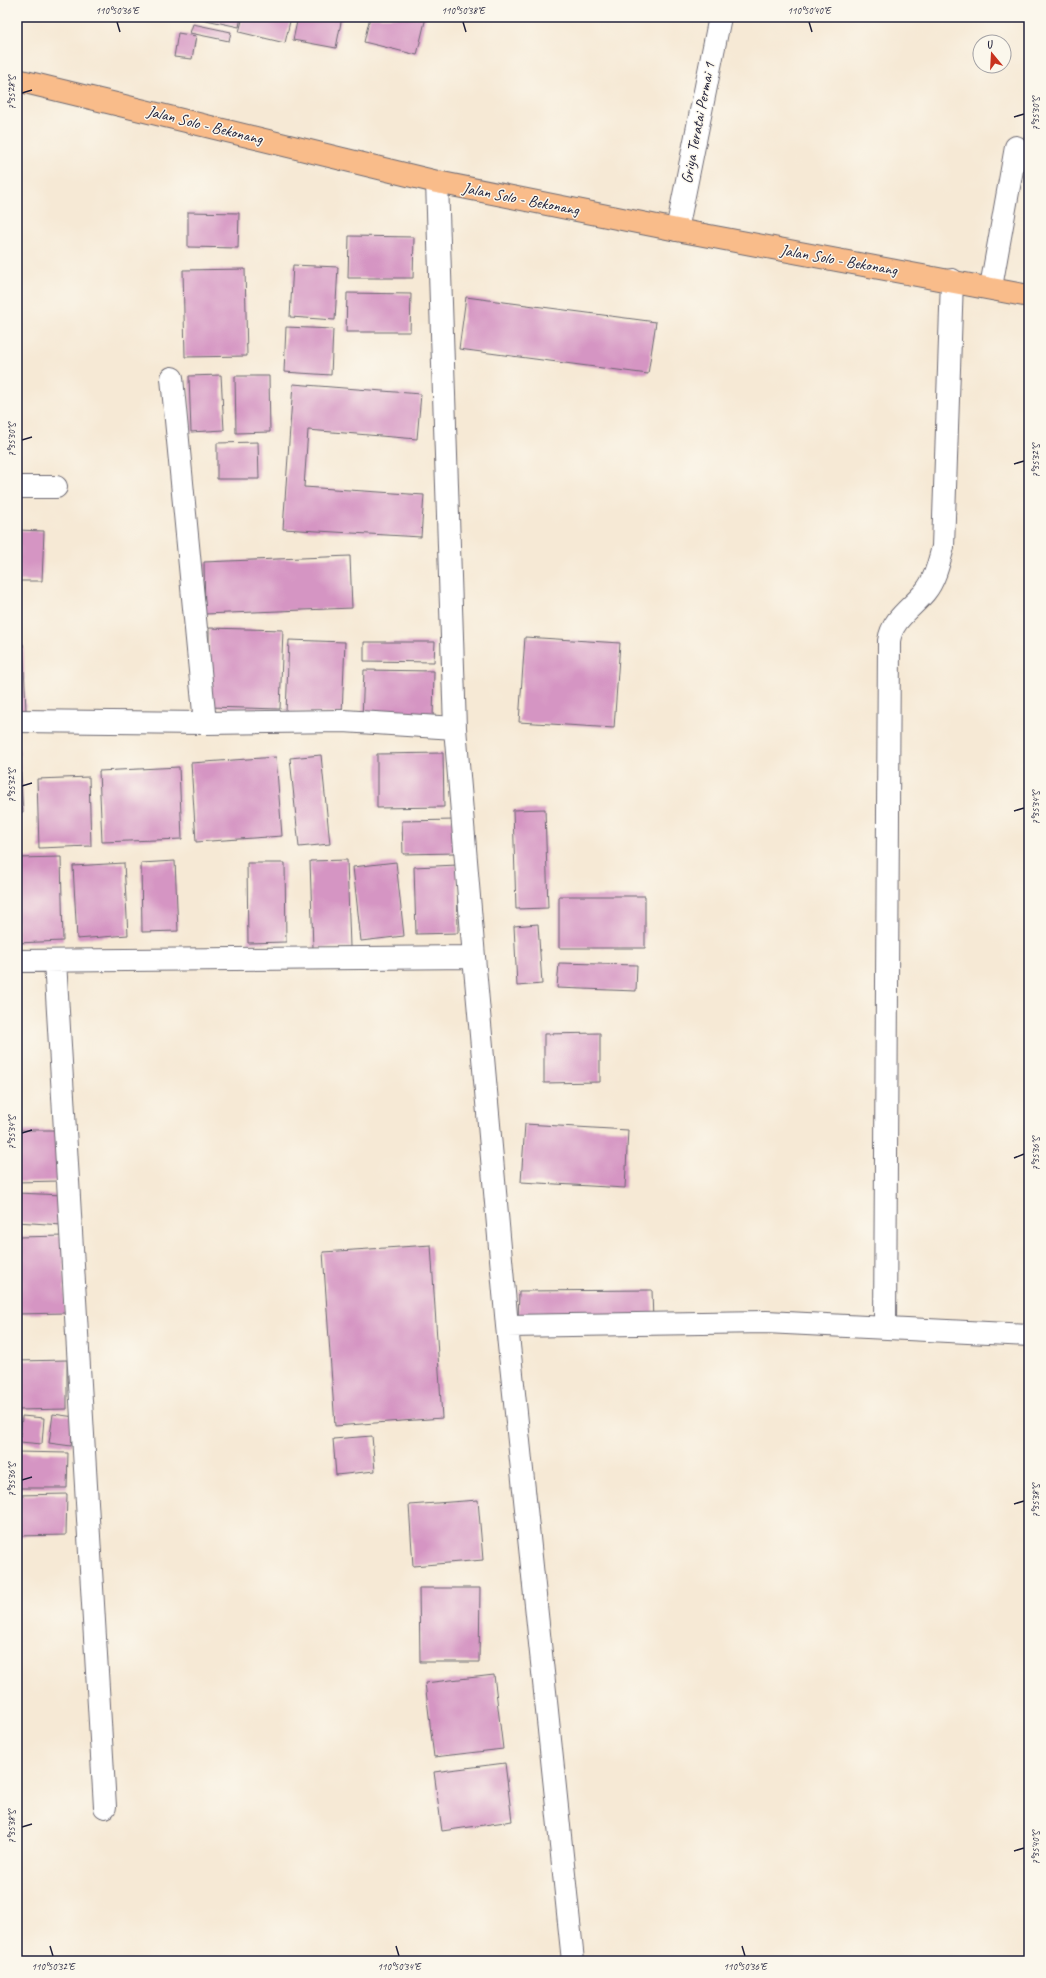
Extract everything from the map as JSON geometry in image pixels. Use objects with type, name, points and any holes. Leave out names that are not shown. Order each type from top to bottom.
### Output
[{"type":"main road","name":"Jalan Solo - Bekonang","points":[[17,80],[437,182],[677,230],[952,280],[1029,296]]},
{"type":"street","name":"Griya Teratai Permai 1","points":[[677,230],[720,17]]},
{"type":"street","points":[[991,288],[1016,147]]},
{"type":"street","points":[[437,182],[456,728],[474,957],[507,1326],[573,1961]]},
{"type":"street","points":[[885,1328],[889,641],[890,632],[895,621],[929,586],[938,566],[944,547],[952,280]]},
{"type":"street","points":[[172,378],[205,723]]},
{"type":"street","points":[[17,487],[56,487]]},
{"type":"street","points":[[17,721],[205,723],[343,721],[456,728]]},
{"type":"street","points":[[17,961],[474,957]]},
{"type":"street","points":[[55,961],[105,1807]]},
{"type":"street","points":[[507,1326],[766,1322],[1029,1335]]},
{"type":"building","points":[[192,17],[241,17],[239,27]]},
{"type":"building","points":[[243,17],[291,17],[285,43],[239,32]]},
{"type":"building","points":[[298,17],[342,17],[336,48],[293,40]]},
{"type":"building","points":[[370,17],[426,17],[417,55],[364,42]]},
{"type":"building","points":[[193,24],[231,32],[229,41],[190,33]]},
{"type":"building","points":[[178,33],[196,36],[192,59],[174,57]]},
{"type":"building","points":[[188,212],[239,213],[238,248],[188,247]]},
{"type":"building","points":[[349,236],[414,237],[413,278],[348,278]]},
{"type":"building","points":[[293,265],[338,267],[335,320],[290,317]]},
{"type":"building","points":[[245,269],[247,356],[185,357],[183,270]]},
{"type":"building","points":[[347,293],[411,294],[410,332],[346,332]]},
{"type":"building","points":[[466,297],[656,322],[648,374],[459,349]]},
{"type":"building","points":[[286,327],[333,329],[331,375],[284,372]]},
{"type":"building","points":[[221,375],[224,430],[191,432],[189,376]]},
{"type":"building","points":[[235,376],[269,376],[270,432],[236,433]]},
{"type":"building","points":[[293,384],[421,394],[417,439],[308,430],[304,487],[424,495],[421,537],[283,529]]},
{"type":"building","points":[[258,442],[259,479],[217,479],[217,443]]},
{"type":"building","points":[[17,530],[44,531],[42,581],[17,581]]},
{"type":"building","points":[[350,556],[352,608],[205,614],[204,562]]},
{"type":"building","points":[[209,628],[283,630],[280,709],[209,707]]},
{"type":"building","points":[[525,637],[620,643],[614,728],[519,722]]},
{"type":"building","points":[[289,640],[345,642],[342,714],[286,712]]},
{"type":"building","points":[[364,642],[435,642],[434,662],[364,661]]},
{"type":"building","points":[[17,644],[23,644],[26,711],[17,711]]},
{"type":"building","points":[[364,670],[434,671],[433,720],[362,719]]},
{"type":"building","points":[[17,745],[19,745],[23,812],[17,813]]},
{"type":"building","points":[[443,753],[444,807],[377,808],[377,754]]},
{"type":"building","points":[[321,755],[330,844],[299,847],[290,758]]},
{"type":"building","points":[[276,757],[282,836],[196,842],[191,763]]},
{"type":"building","points":[[179,767],[182,839],[102,842],[99,771]]},
{"type":"building","points":[[89,777],[91,846],[39,848],[37,779]]},
{"type":"building","points":[[545,809],[548,908],[516,909],[513,810]]},
{"type":"building","points":[[455,820],[456,853],[403,854],[402,821]]},
{"type":"building","points":[[61,857],[63,941],[17,943],[17,858]]},
{"type":"building","points":[[347,860],[350,947],[313,948],[310,861]]},
{"type":"building","points":[[175,861],[178,931],[142,932],[141,863]]},
{"type":"building","points":[[396,862],[404,936],[361,941],[353,867]]},
{"type":"building","points":[[124,863],[128,935],[77,939],[73,866]]},
{"type":"building","points":[[247,863],[285,863],[286,942],[248,943]]},
{"type":"building","points":[[457,865],[458,933],[416,934],[414,867]]},
{"type":"building","points":[[559,896],[645,896],[645,948],[559,948]]},
{"type":"building","points":[[538,924],[542,984],[517,986],[514,926]]},
{"type":"building","points":[[559,963],[637,965],[636,991],[557,988]]},
{"type":"building","points":[[600,1033],[600,1082],[544,1083],[544,1034]]},
{"type":"building","points":[[525,1124],[628,1130],[625,1188],[521,1182]]},
{"type":"building","points":[[17,1130],[59,1130],[59,1181],[17,1182]]},
{"type":"building","points":[[17,1193],[63,1195],[62,1225],[17,1222]]},
{"type":"building","points":[[64,1236],[65,1313],[17,1314],[17,1237]]},
{"type":"building","points":[[431,1245],[442,1418],[335,1426],[323,1252]]},
{"type":"building","points":[[652,1290],[653,1322],[518,1322],[519,1291]]},
{"type":"building","points":[[67,1360],[67,1409],[17,1410],[17,1361]]},
{"type":"building","points":[[53,1414],[75,1417],[71,1446],[49,1443]]},
{"type":"building","points":[[22,1416],[44,1418],[42,1444],[20,1442]]},
{"type":"building","points":[[372,1436],[375,1471],[336,1475],[333,1439]]},
{"type":"building","points":[[17,1452],[68,1453],[67,1488],[17,1488]]},
{"type":"building","points":[[67,1494],[66,1535],[17,1536],[17,1495]]},
{"type":"building","points":[[478,1500],[483,1560],[413,1566],[409,1505]]},
{"type":"building","points":[[419,1588],[480,1588],[479,1662],[420,1662]]},
{"type":"building","points":[[494,1675],[503,1749],[434,1757],[425,1683]]},
{"type":"building","points":[[505,1763],[512,1821],[442,1831],[434,1772]]}]
